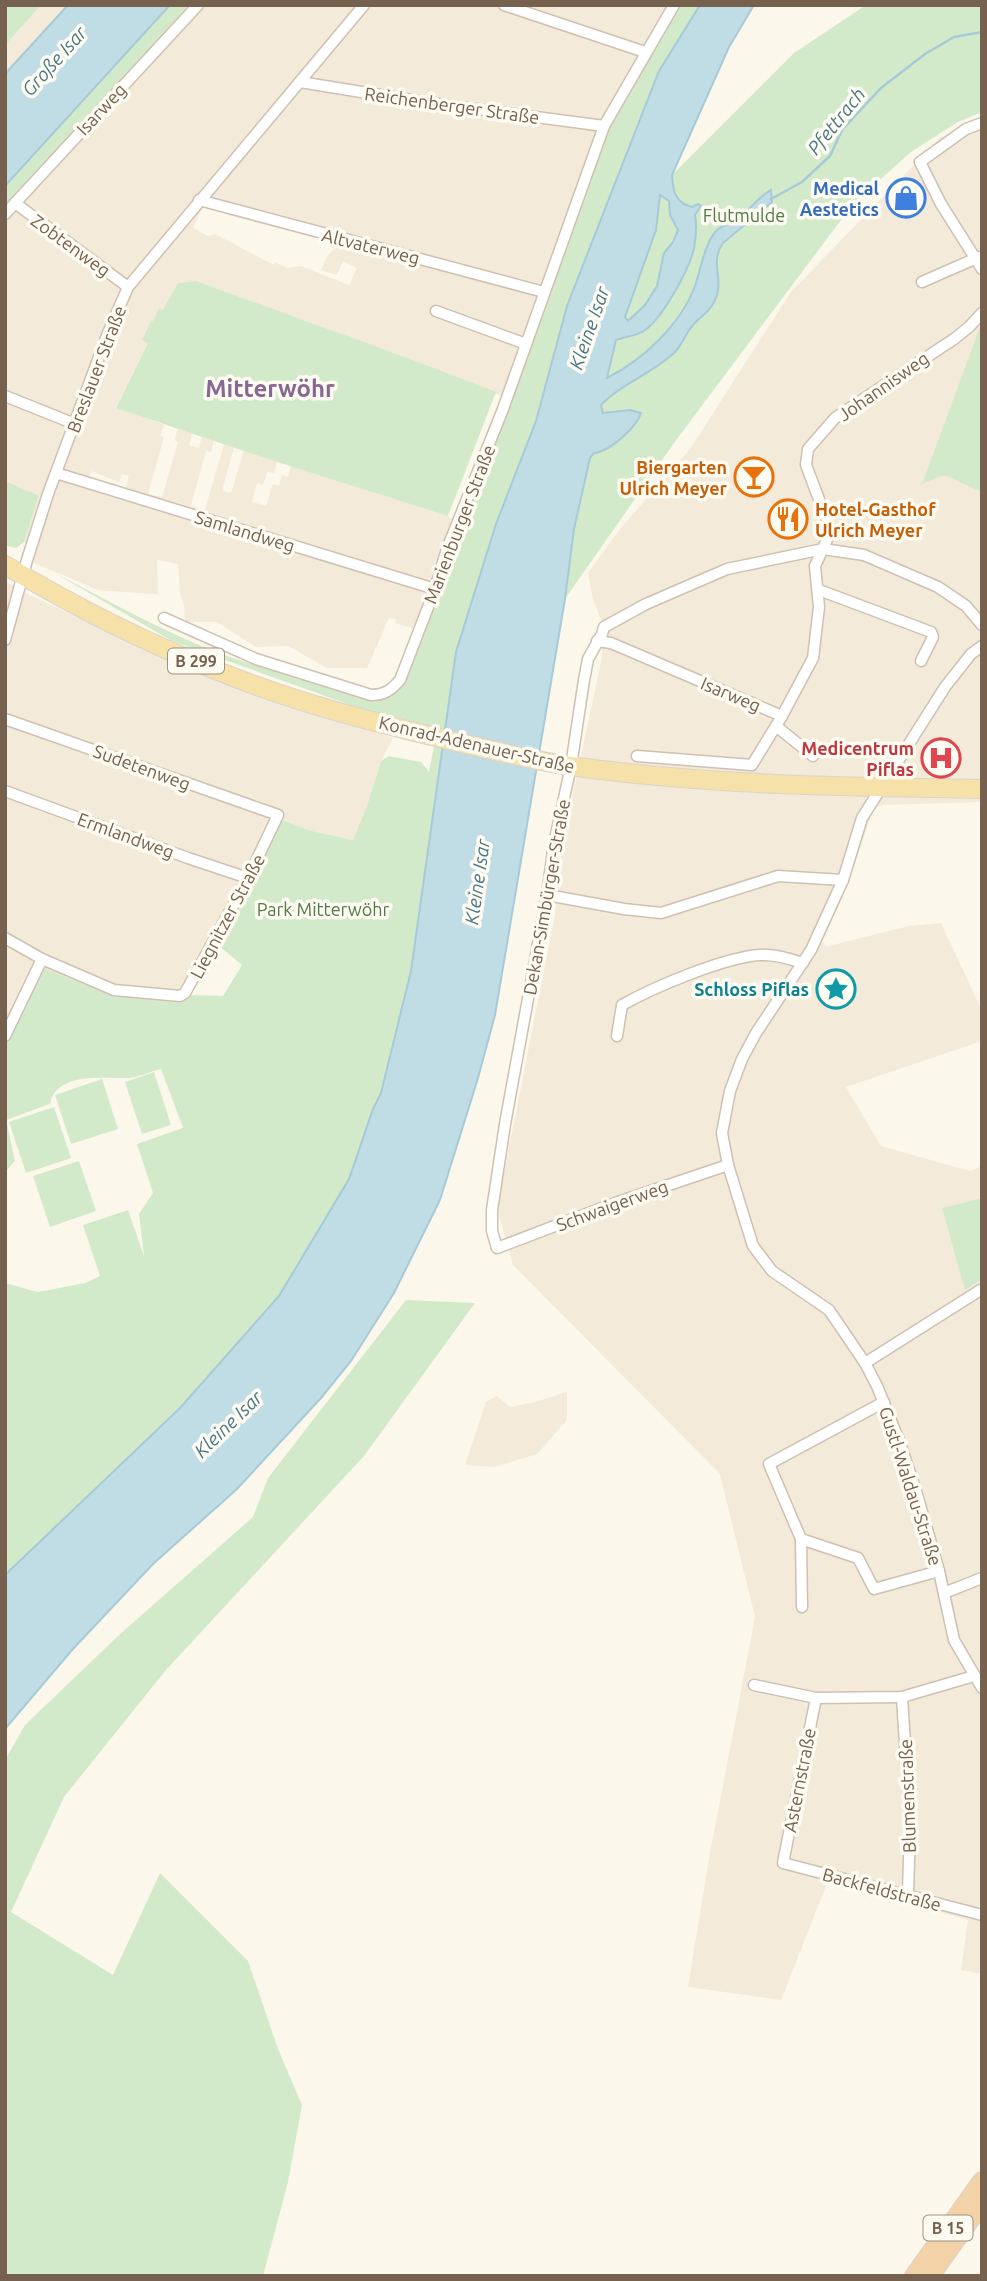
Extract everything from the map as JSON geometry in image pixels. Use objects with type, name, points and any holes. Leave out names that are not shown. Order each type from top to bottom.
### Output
[{"type":"highway","name":"B 15","points":[[914,2276],[982,2181]]},
{"type":"highway","name":"B 15","points":[[930,2276],[982,2203]]},
{"type":"main road","name":"Konrad-Adenauer-Straße","points":[[5,565],[121,627],[217,671],[272,691],[417,733],[566,765],[706,780],[880,788],[982,789]]},
{"type":"street","name":"Isarweg","points":[[5,214],[198,5]]},
{"type":"street","name":"Breslauer Straße","points":[[5,640],[56,474],[108,333],[128,287],[364,5]]},
{"type":"street","points":[[505,5],[645,52]]},
{"type":"street","name":"Marienburger Straße","points":[[164,618],[256,659],[371,695],[381,695],[392,689],[400,680],[526,344],[604,126],[674,5]]},
{"type":"street","name":"Reichenberger Straße","points":[[300,82],[604,126]]},
{"type":"street","points":[[922,282],[980,261],[941,204],[920,162],[966,129],[982,123]]},
{"type":"street","name":"Altvaterweg","points":[[199,200],[544,292]]},
{"type":"street","name":"Zobtenweg","points":[[15,204],[128,287]]},
{"type":"street","points":[[436,311],[526,344]]},
{"type":"street","name":"Johannisweg","points":[[779,721],[813,658],[819,607],[815,566],[831,531],[806,465],[808,449],[835,418],[954,339],[982,313]]},
{"type":"street","points":[[5,396],[75,425]]},
{"type":"street","name":"Samlandweg","points":[[56,474],[435,589]]},
{"type":"street","name":"Dekan-Simbürger-Straße","points":[[497,1248],[492,1231],[492,1210],[547,895],[566,765],[588,659],[604,627],[658,598],[727,569],[823,550],[864,555],[938,586],[966,606],[982,625]]},
{"type":"street","points":[[818,590],[931,632],[933,637],[921,662]]},
{"type":"street","name":"Isarweg","points":[[597,640],[611,643],[779,721],[752,765],[637,756]]},
{"type":"street","name":"Gustl-Waldau-Straße","points":[[982,646],[971,654],[944,687],[862,818],[843,880],[827,918],[803,963],[757,1033],[737,1072],[730,1091],[722,1133],[728,1165],[752,1246],[772,1271],[829,1310],[865,1363],[884,1402],[916,1491],[939,1572],[954,1640],[982,1688]]},
{"type":"street","name":"Sudetenweg","points":[[5,719],[278,816]]},
{"type":"street","points":[[779,721],[813,756]]},
{"type":"street","name":"Ermlandweg","points":[[5,791],[248,878]]},
{"type":"street","name":"Liegnitzer Straße","points":[[5,938],[42,959],[114,990],[180,996],[195,978],[278,816]]},
{"type":"street","points":[[547,895],[661,913],[778,876],[843,880]]},
{"type":"street","points":[[617,1036],[622,1005],[643,994],[712,967],[759,955],[775,955],[803,963]]},
{"type":"street","points":[[5,1036],[42,959]]},
{"type":"street","name":"Schwaigerweg","points":[[497,1248],[615,1203],[728,1165]]},
{"type":"street","points":[[865,1363],[982,1289]]},
{"type":"street","points":[[802,1606],[801,1539],[769,1464],[884,1402]]},
{"type":"street","points":[[801,1539],[858,1558],[874,1589],[939,1572]]},
{"type":"street","points":[[944,1593],[982,1578]]},
{"type":"street","points":[[754,1685],[816,1698],[902,1697],[974,1676]]},
{"type":"street","name":"Blumenstraße","points":[[902,1697],[911,1848],[908,1894]]},
{"type":"street","name":"Asternstraße","points":[[783,1863],[816,1698]]},
{"type":"street","name":"Backfeldstraße","points":[[783,1863],[982,1915]]},
{"type":"shaded area","points":[[5,5],[68,5],[5,74]]},
{"type":"shaded area","points":[[203,5],[674,5],[507,398],[408,358],[196,281],[178,283],[116,407],[164,425],[160,436],[164,437],[148,494],[162,497],[178,442],[174,440],[178,429],[192,433],[189,445],[199,448],[202,436],[214,441],[211,452],[206,451],[191,506],[205,510],[224,444],[234,447],[222,491],[231,493],[244,450],[277,462],[274,473],[267,472],[263,485],[257,483],[252,502],[266,506],[273,484],[279,486],[282,475],[288,477],[291,466],[448,516],[457,523],[419,630],[395,623],[396,619],[389,618],[367,668],[327,668],[288,646],[256,647],[217,622],[185,622],[178,564],[157,560],[158,594],[151,594],[98,590],[27,560],[30,548],[24,542],[39,497],[5,481],[5,221]],"holes":[[[199,201],[342,239],[327,257],[321,270],[337,275],[343,261],[357,268],[349,285],[301,266],[287,268],[275,262],[274,265],[215,234],[208,236],[193,228],[202,209]],[[91,471],[119,482],[122,474],[129,476],[124,494],[87,484]]]},
{"type":"shaded area","points":[[982,121],[982,802],[882,805],[874,808],[847,886],[822,941],[825,946],[829,946],[909,926],[941,923],[982,1011],[982,1041],[846,1087],[881,1146],[970,1171],[982,1166],[982,1974],[961,1970],[968,1920],[828,1881],[781,2000],[688,1987],[709,1859],[755,1617],[720,1474],[513,1265],[497,1208],[555,915],[562,846],[601,662],[604,627],[593,599],[588,573],[620,529],[690,449],[791,292],[941,137]]},
{"type":"shaded area","points":[[5,581],[25,593],[200,674],[393,738],[381,761],[353,840],[312,831],[279,819],[218,946],[191,995],[182,1003],[113,996],[43,968],[5,1036]]},
{"type":"shaded area","points":[[567,1392],[567,1420],[537,1454],[495,1467],[465,1465],[486,1402],[497,1396],[510,1407]]},
{"type":"green space","points":[[5,5],[41,5],[5,45]]},
{"type":"green space","points":[[170,5],[192,5],[5,209],[5,186]]},
{"type":"green space","name":"Park Mitterwöhr","points":[[674,5],[700,5],[659,71],[567,306],[536,421],[496,524],[456,652],[411,971],[381,1093],[349,1179],[279,1296],[180,1408],[5,1575],[5,1283],[38,1292],[85,1283],[100,1276],[83,1225],[128,1210],[144,1256],[139,1214],[153,1193],[137,1144],[183,1128],[161,1069],[129,1078],[83,1079],[62,1086],[54,1093],[50,1104],[6,1120],[15,1161],[5,1172],[5,1036],[43,968],[113,996],[182,1003],[191,995],[223,996],[242,965],[219,946],[279,819],[312,831],[353,840],[381,761],[389,756],[421,762],[429,772],[437,731],[412,727],[172,641],[53,572],[186,639],[261,667],[354,695],[371,696],[400,680],[604,126]]},
{"type":"green space","name":"Flutmulde","points":[[866,5],[982,5],[982,112],[958,122],[911,152],[853,204],[674,443],[565,599],[574,529],[590,458],[594,452],[615,444],[641,413],[630,410],[603,413],[601,405],[607,400],[611,353],[656,230],[660,195],[672,175],[794,53]]},
{"type":"green space","points":[[196,281],[496,392],[448,516],[116,408],[148,343],[142,340],[159,308],[163,310],[178,283]]},
{"type":"green space","points":[[982,322],[982,492],[944,475],[922,484]]},
{"type":"green space","points":[[5,481],[39,496],[24,542],[16,548],[5,545]]},
{"type":"green space","points":[[154,1072],[171,1125],[142,1134],[125,1082]]},
{"type":"green space","points":[[102,1079],[118,1129],[71,1144],[55,1095]]},
{"type":"green space","points":[[54,1107],[71,1158],[26,1173],[9,1122]]},
{"type":"green space","points":[[79,1161],[96,1211],[50,1227],[33,1176]]},
{"type":"green space","points":[[982,1198],[982,1279],[965,1290],[942,1208]]},
{"type":"green space","points":[[406,1300],[475,1303],[364,1456],[166,1670],[64,1797],[11,1912],[113,1975],[160,1873],[248,1961],[278,2049],[302,2105],[288,2182],[263,2276],[5,2276],[5,1760],[25,1725],[119,1635],[253,1517],[268,1478]]},
{"type":"water","name":"Große Isar","points":[[68,5],[170,5],[5,186],[5,74]]},
{"type":"water","name":"Kleine Isar","points":[[700,5],[754,5],[729,47],[672,175],[678,199],[692,207],[698,204],[701,206],[695,215],[696,236],[691,257],[674,294],[650,326],[639,333],[616,340],[607,378],[647,351],[680,314],[689,300],[706,250],[716,231],[740,218],[771,190],[772,202],[723,243],[717,258],[717,295],[711,307],[691,327],[676,351],[658,366],[618,390],[601,405],[603,413],[630,410],[641,413],[622,438],[594,453],[590,458],[574,529],[565,599],[495,1015],[440,1200],[394,1293],[351,1361],[321,1398],[237,1489],[153,1564],[72,1650],[5,1729],[5,1575],[180,1408],[279,1296],[349,1179],[381,1093],[411,971],[456,652],[496,524],[536,421],[567,306],[659,71]],"holes":[[[660,195],[669,201],[670,215],[678,230],[664,253],[657,286],[645,305],[628,321],[625,317],[656,230]]]},
{"type":"waterway","name":"Pfettrach","points":[[771,199],[802,182],[830,156],[842,130],[881,88],[925,54],[954,37],[982,32]]},
{"type":"place","name":"Medical Aestetics","points":[[906,198]]},
{"type":"place","name":"Biergarten Ulrich Meyer","points":[[754,477]]},
{"type":"place","name":"Hotel-Gasthof Ulrich Meyer","points":[[788,519]]},
{"type":"place","name":"Medicentrum Piflas","points":[[941,758]]},
{"type":"place","name":"Schloss Piflas","points":[[836,989]]},
{"type":"district","name":"Mitterwöhr","points":[[270,388]]}]
